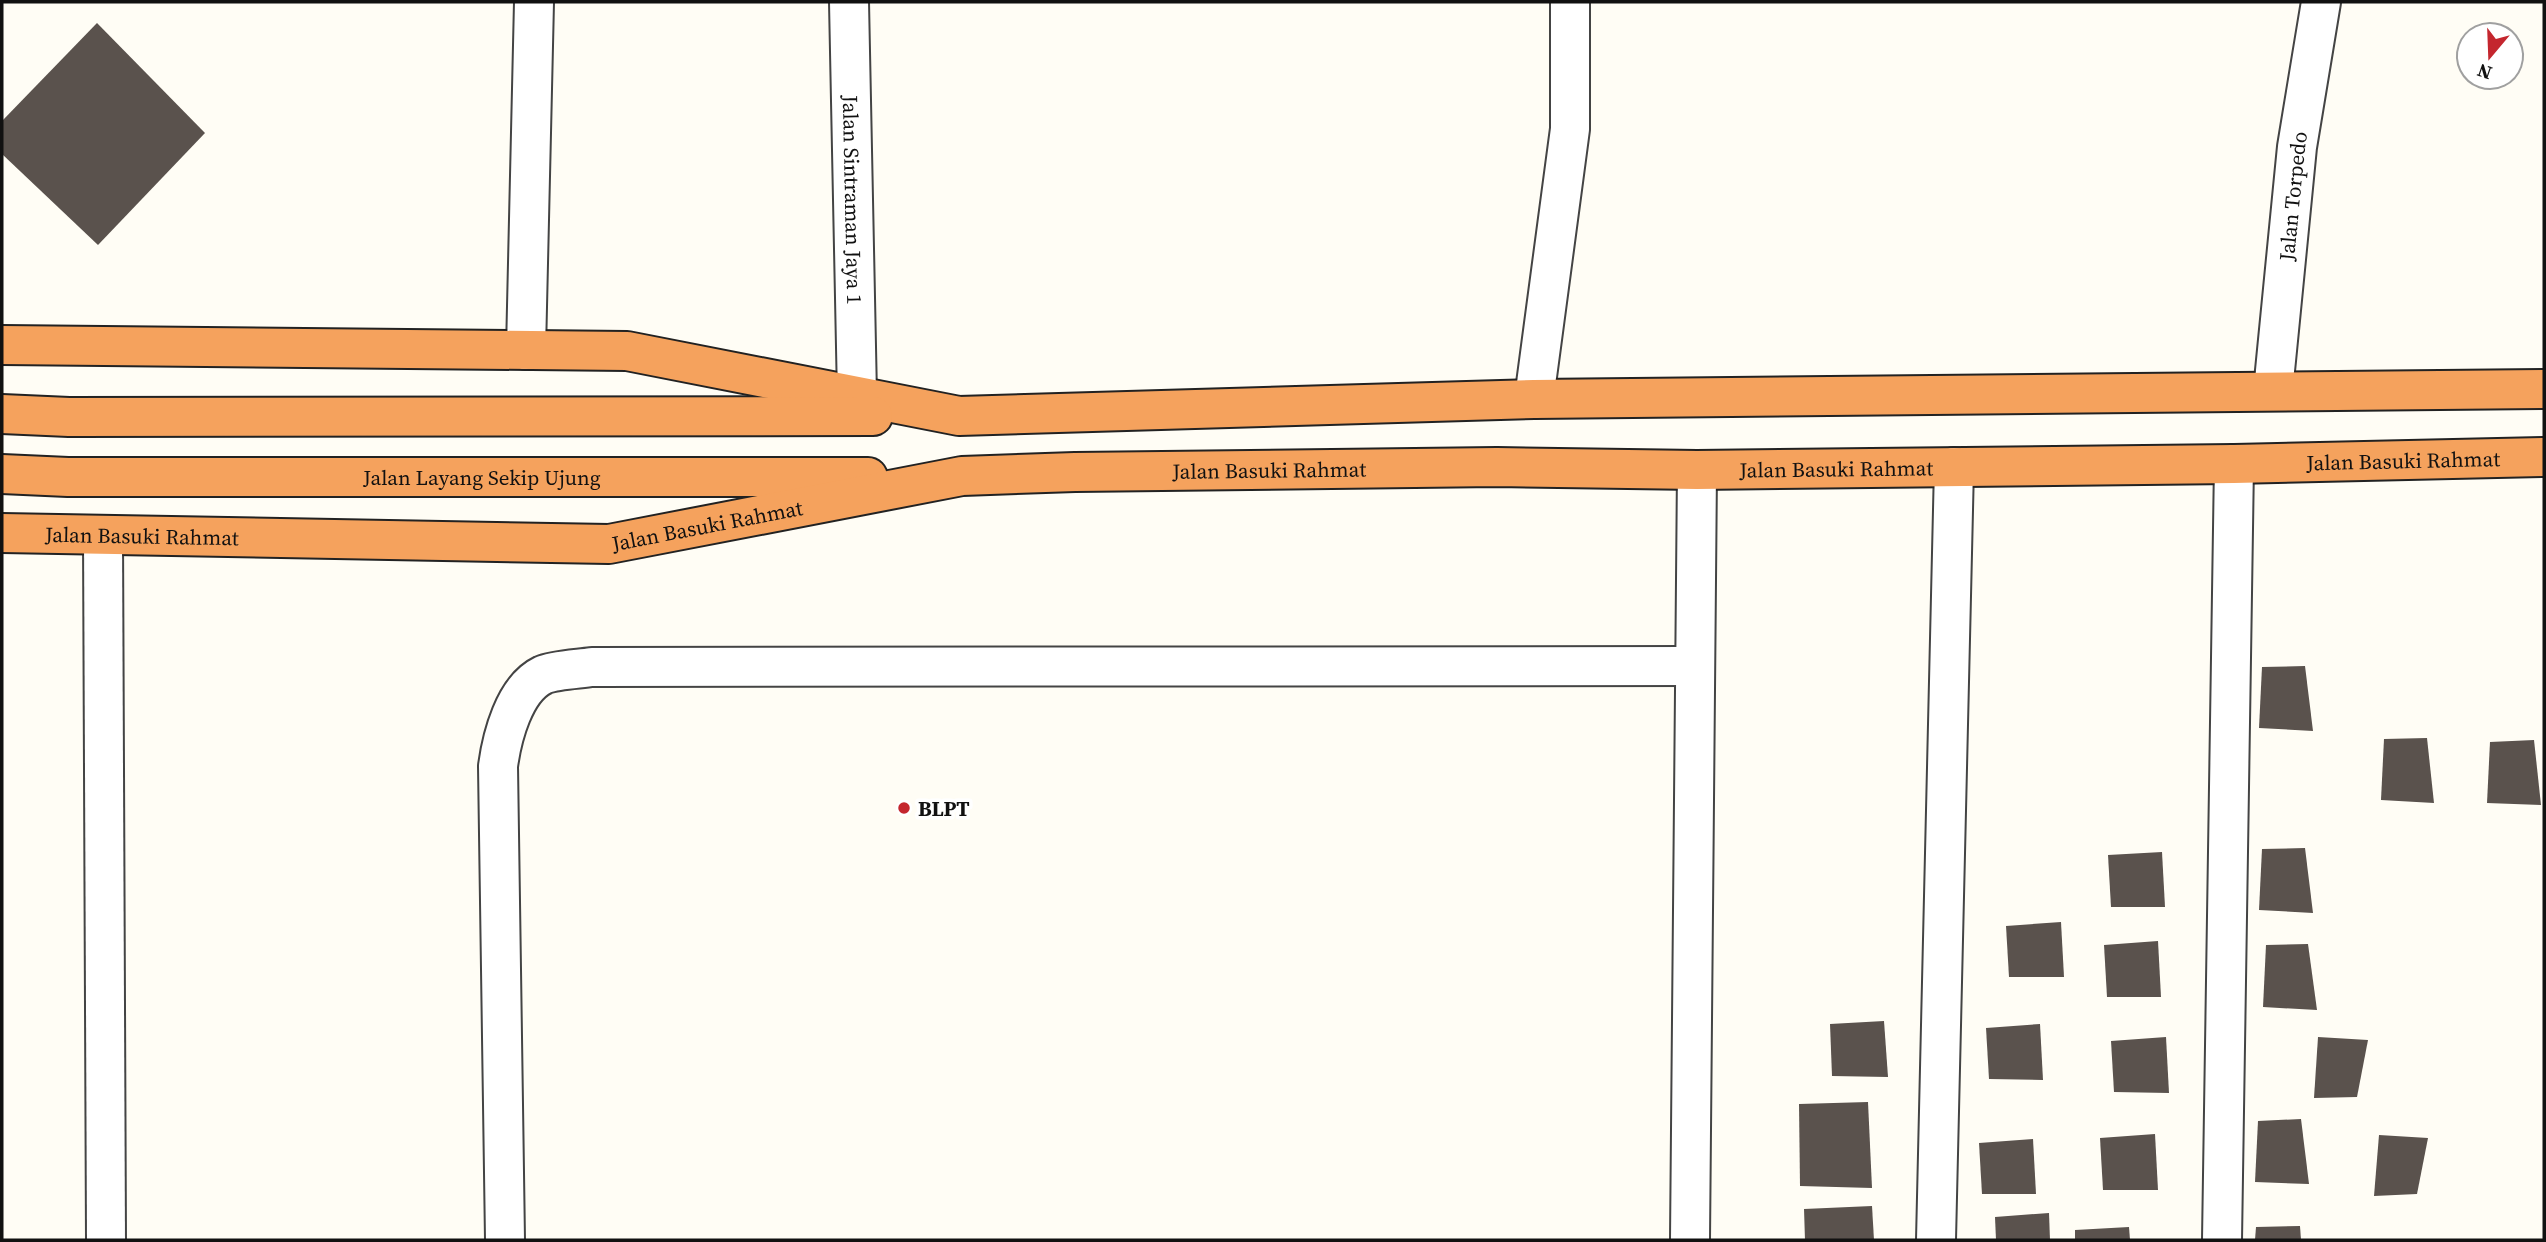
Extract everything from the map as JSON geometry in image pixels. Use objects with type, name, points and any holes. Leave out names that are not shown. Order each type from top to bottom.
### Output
[{"type":"highway","points":[[2,345],[627,351],[959,416]]},
{"type":"highway","points":[[2,414],[69,417],[959,416],[1534,399],[2544,390]]},
{"type":"highway","name":"Jalan Basuki Rahmat","points":[[2,533],[609,544],[962,476],[1497,467],[1697,470],[2234,464],[2544,457]]},
{"type":"highway","name":"Jalan Layang Sekip Ujung","points":[[2,474],[68,477],[962,476]]},
{"type":"street","points":[[526,350],[534,2]]},
{"type":"street","name":"Jalan Sintraman Jaya 1","points":[[849,2],[857,396]]},
{"type":"street","points":[[1534,399],[1570,129],[1570,2]]},
{"type":"street","name":"Jalan Torpedo","points":[[2273,391],[2297,147],[2320,2]]},
{"type":"street","points":[[2222,1240],[2234,464]]},
{"type":"street","points":[[1936,1240],[1954,467]]},
{"type":"street","points":[[1690,1240],[1697,470]]},
{"type":"street","points":[[103,535],[106,1240]]},
{"type":"street","points":[[505,1240],[498,766],[509,719],[522,694],[543,675],[592,667],[1695,666]]},
{"type":"building","points":[[97,23],[205,133],[98,245],[2,154],[2,121]]},
{"type":"building","points":[[2305,666],[2313,731],[2259,728],[2262,667]]},
{"type":"building","points":[[2427,738],[2434,803],[2381,800],[2384,739]]},
{"type":"building","points":[[2534,740],[2541,805],[2487,803],[2490,742]]},
{"type":"building","points":[[2305,848],[2313,913],[2259,910],[2262,849]]},
{"type":"building","points":[[2162,852],[2165,907],[2111,907],[2108,855]]},
{"type":"building","points":[[2061,922],[2064,977],[2009,977],[2006,926]]},
{"type":"building","points":[[2158,941],[2161,997],[2107,997],[2104,945]]},
{"type":"building","points":[[2308,944],[2317,1010],[2263,1007],[2266,945]]},
{"type":"building","points":[[1884,1021],[1888,1077],[1832,1076],[1830,1024]]},
{"type":"building","points":[[2040,1024],[2043,1080],[1989,1079],[1986,1028]]},
{"type":"building","points":[[2166,1037],[2169,1093],[2114,1092],[2111,1041]]},
{"type":"building","points":[[2318,1037],[2368,1040],[2357,1097],[2314,1098]]},
{"type":"building","points":[[1868,1102],[1872,1188],[1800,1186],[1799,1104]]},
{"type":"building","points":[[2301,1119],[2309,1184],[2255,1182],[2258,1121]]},
{"type":"building","points":[[2155,1134],[2158,1190],[2103,1190],[2100,1138]]},
{"type":"building","points":[[2379,1135],[2428,1138],[2417,1194],[2374,1196]]},
{"type":"building","points":[[2033,1139],[2036,1194],[1982,1194],[1979,1143]]},
{"type":"building","points":[[1872,1206],[1874,1240],[1805,1240],[1804,1209]]},
{"type":"building","points":[[2049,1213],[2050,1240],[1996,1240],[1995,1217]]},
{"type":"building","points":[[2300,1226],[2301,1240],[2255,1240],[2256,1227]]},
{"type":"building","points":[[2129,1227],[2130,1240],[2075,1240],[2075,1230]]},
{"type":"place","name":"BLPT","points":[[904,808]]}]
